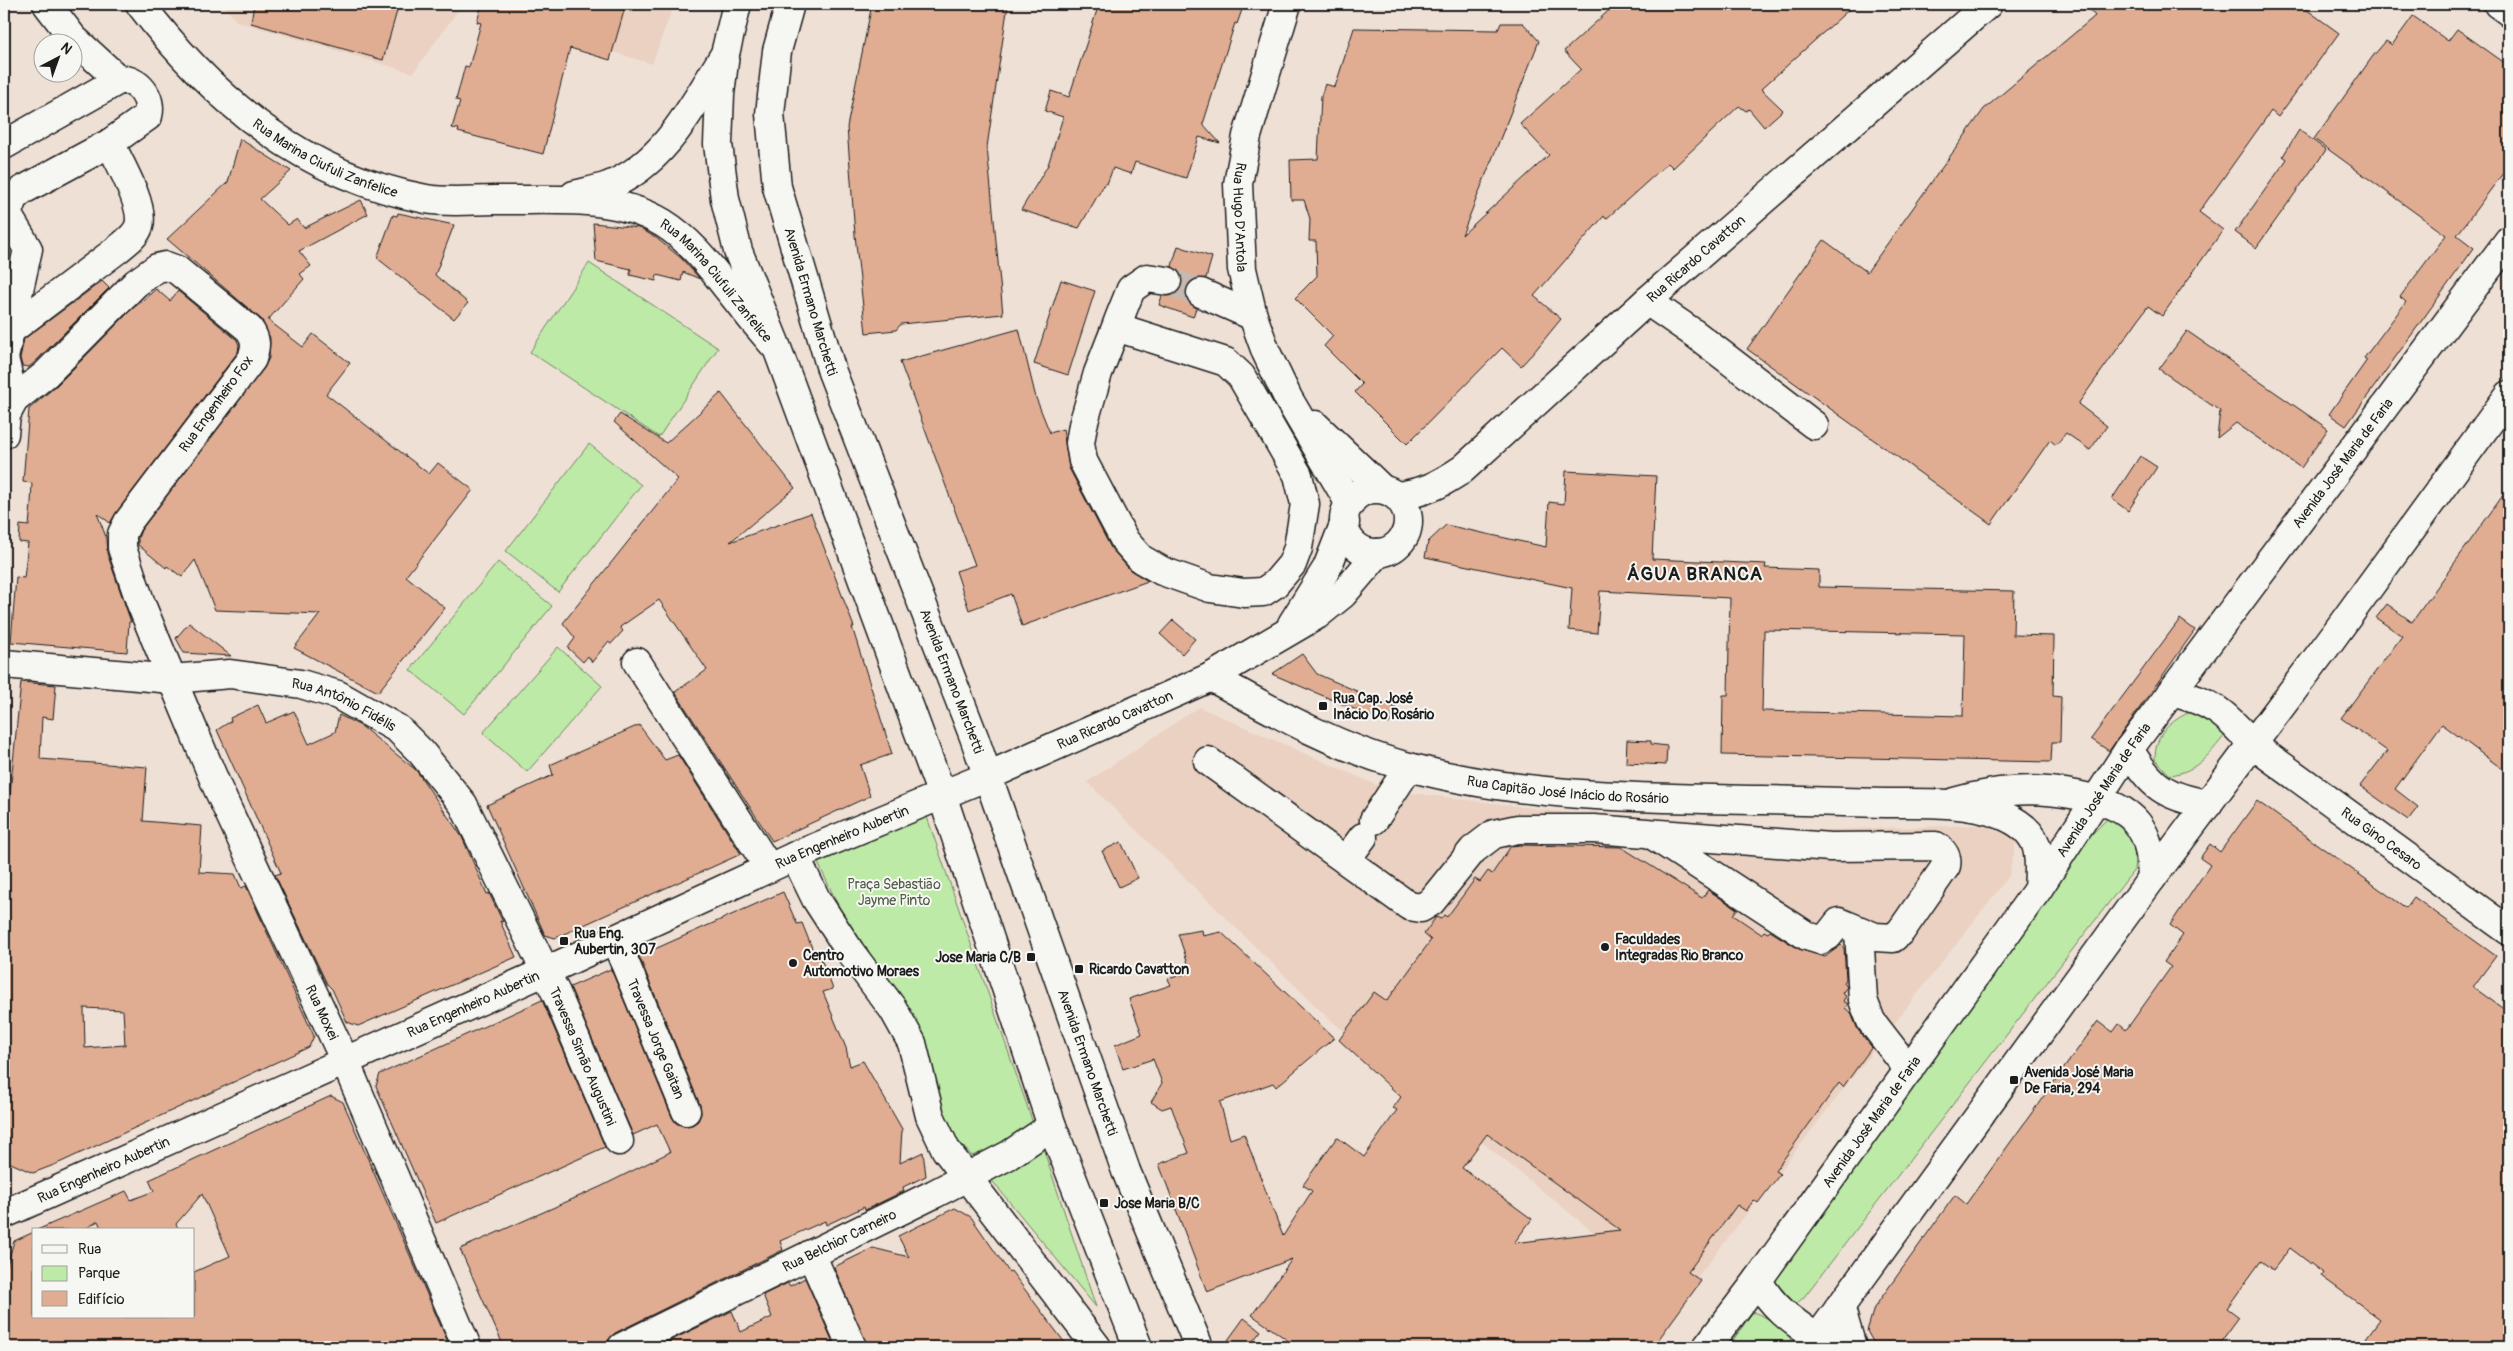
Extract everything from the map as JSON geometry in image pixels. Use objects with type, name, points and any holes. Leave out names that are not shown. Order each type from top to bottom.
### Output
[{"type":"main road","points":[[47,4],[73,38],[119,80]]},
{"type":"main road","name":"Rua Marina Ciufuli Zanfelice","points":[[140,4],[165,37],[216,91],[308,158],[373,186],[429,199],[563,199],[624,207],[645,214],[677,233],[700,253],[777,348]]},
{"type":"main road","points":[[737,4],[725,54],[720,94],[718,144],[725,199],[738,251],[777,348],[942,795],[1052,1126],[1138,1347]]},
{"type":"main road","name":"Avenida Ermano Marchetti","points":[[790,4],[777,51],[770,114],[777,187],[832,372],[988,776],[1126,1171],[1199,1347]]},
{"type":"main road","name":"Rua Hugo D'Antola","points":[[1287,4],[1247,136],[1238,184],[1242,269],[1253,316],[1266,352],[1347,513]]},
{"type":"main road","points":[[2498,4],[2509,12]]},
{"type":"main road","name":"Rua Ricardo Cavatton","points":[[1390,493],[1421,493],[1436,487],[1463,469],[1647,301],[1981,6]]},
{"type":"main road","name":"Rua Marina Ciufuli Zanfelice","points":[[563,199],[609,186],[655,154],[680,126],[725,54]]},
{"type":"main road","points":[[4,145],[119,80],[127,79],[139,85],[147,99],[150,110],[148,116],[110,143],[20,191],[9,204],[7,214],[28,249],[12,329],[4,358],[14,400]]},
{"type":"main road","points":[[12,329],[118,249],[132,237],[139,226],[140,214],[129,183],[110,143]]},
{"type":"main road","name":"Avenida José Maria de Faria","points":[[1707,1347],[1758,1280],[2038,889],[2129,749],[2509,240]]},
{"type":"main road","name":"Rua Engenheiro Fox","points":[[4,434],[6,415],[14,400],[46,374],[136,284],[157,268],[166,266],[178,270],[249,329],[255,338],[256,347],[252,359],[128,522],[122,534],[122,548],[141,604],[172,680]]},
{"type":"main road","points":[[1116,327],[1226,362],[1241,376],[1298,475],[1305,504],[1298,548],[1292,564],[1275,584],[1263,592],[1244,593],[1210,588],[1162,571],[1141,560],[1120,533],[1083,461],[1080,443],[1083,425],[1098,373],[1116,327],[1135,285],[1147,278],[1167,281]]},
{"type":"main road","points":[[1201,293],[1253,316]]},
{"type":"main road","points":[[1647,301],[1695,334],[1814,425]]},
{"type":"main road","points":[[1758,1280],[1766,1296],[1778,1310],[1819,1344],[1840,1306],[2152,878],[2253,745],[2509,394]]},
{"type":"main road","name":"Rua Hugo D'Antola","points":[[1288,398],[1390,493]]},
{"type":"main road","points":[[1364,492],[1390,493],[1404,505],[1408,515],[1408,526],[1404,536],[1398,545],[1378,553],[1359,548],[1346,532],[1347,513],[1364,492]]},
{"type":"main road","name":"Rua Ricardo Cavatton","points":[[1284,635],[1310,599],[1327,568],[1347,513]]},
{"type":"main road","name":"Rua Ricardo Cavatton","points":[[942,795],[1211,677],[1318,615],[1343,594],[1378,553]]},
{"type":"main road","points":[[637,662],[769,868]]},
{"type":"main road","name":"Rua Antônio Fidélis","points":[[4,664],[172,680],[230,674],[301,684],[338,695],[398,729],[421,752],[463,804],[544,972]]},
{"type":"main road","name":"Rua Capitão José Inácio do Rosário","points":[[1211,677],[1272,710],[1343,744],[1409,767],[1524,790],[1642,798],[1946,804],[2000,814],[2015,821],[2028,832],[2038,846],[2040,858],[2038,889]]},
{"type":"main road","name":"Rua Moxei","points":[[172,680],[218,789],[345,1061],[467,1347]]},
{"type":"main road","points":[[2171,692],[2196,698],[2216,708],[2233,722],[2253,745]]},
{"type":"main road","name":"Rua Gino Cesaro","points":[[2253,745],[2509,930]]},
{"type":"main road","points":[[2129,749],[2152,783],[2168,794],[2184,800],[2208,804]]},
{"type":"main road","points":[[1208,761],[1409,906],[1420,908],[1431,902],[1473,850],[1494,834],[1518,829],[1594,829],[1830,847],[1936,846],[1942,850],[1947,860],[1946,866],[1901,930],[1892,938],[1875,937],[1839,922],[1828,936],[1820,940],[1808,936],[1651,834]]},
{"type":"main road","points":[[1346,860],[1409,767]]},
{"type":"main road","name":"Rua Capitão José Inácio do Rosário","points":[[1946,804],[2012,790],[2097,798],[2118,806],[2139,824],[2148,842],[2152,878]]},
{"type":"main road","name":"Rua Engenheiro Aubertin","points":[[4,1214],[544,972],[795,856],[942,795]]},
{"type":"main road","points":[[795,856],[816,899],[851,953],[893,1010],[912,1043],[930,1116],[946,1150],[1098,1347]]},
{"type":"main road","points":[[1859,930],[1863,1000],[1871,1021],[1909,1070]]},
{"type":"main road","name":"Travessa Jorge Gaitan","points":[[615,938],[686,1111]]},
{"type":"main road","name":"Travessa Simão Augustini","points":[[544,972],[556,993],[619,1141]]},
{"type":"main road","name":"Rua Belchior Carneiro","points":[[622,1347],[1009,1155],[1052,1126]]},
{"type":"main road","points":[[811,1254],[852,1347]]},
{"type":"main road","points":[[1840,1306],[1852,1347]]},
{"type":"shaded area","points":[[223,4],[674,4],[652,64],[462,5],[413,73],[236,21]]},
{"type":"shaded area","name":"Faculdades Integradas Rio Branco","points":[[1199,707],[1388,790],[1604,817],[1819,830],[1981,825],[2017,838],[2009,876],[1679,1301],[1328,1018],[1087,782]]},
{"type":"green space","points":[[589,263],[718,348],[659,437],[530,352]]},
{"type":"green space","points":[[589,444],[641,485],[558,592],[506,551]]},
{"type":"green space","points":[[498,562],[552,606],[464,714],[410,670]]},
{"type":"green space","points":[[558,647],[602,686],[527,772],[483,733]]},
{"type":"green space","points":[[2192,711],[2229,730],[2204,759],[2189,770],[2170,775],[2155,759],[2158,742],[2165,729],[2177,719]]},
{"type":"green space","name":"Praça Sebastião Jayme Pinto","points":[[927,817],[1033,1123],[1017,1140],[972,1156],[957,1140],[940,1112],[924,1038],[898,990],[850,930],[818,863]]},
{"type":"green space","points":[[2107,819],[2122,825],[2129,834],[2135,858],[2134,870],[1804,1297],[1791,1309],[1773,1291],[1773,1272],[2086,840]]},
{"type":"green space","points":[[1042,1145],[1096,1307],[989,1177]]},
{"type":"green space","points":[[1753,1312],[1774,1322],[1787,1334],[1791,1339],[1785,1347],[1728,1347]]},
{"type":"building","points":[[254,4],[377,4],[397,11],[383,60],[251,23]]},
{"type":"building","points":[[482,4],[626,4],[610,60],[570,48],[543,154],[458,132],[459,129],[452,128],[460,101],[456,100],[465,66],[469,67],[481,23],[477,22]]},
{"type":"building","points":[[872,4],[1008,4],[987,147],[1003,314],[901,324],[896,330],[866,333],[855,235],[847,127]]},
{"type":"building","points":[[1099,4],[1244,4],[1237,24],[1235,23],[1203,124],[1220,143],[1199,137],[1186,178],[1135,162],[1131,174],[1113,168],[1107,184],[1105,183],[1079,228],[1021,210],[1048,165],[1063,117],[1045,111],[1051,91],[1069,97]]},
{"type":"building","points":[[1616,4],[1855,4],[1761,89],[1783,110],[1764,127],[1749,109],[1746,111],[1739,106],[1673,168],[1668,163],[1606,219],[1604,216],[1534,296],[1561,319],[1534,352],[1521,366],[1502,348],[1407,444],[1355,392],[1362,384],[1324,346],[1333,336],[1295,298],[1317,276],[1316,241],[1309,241],[1310,219],[1304,200],[1291,200],[1290,160],[1318,159],[1321,96],[1325,84],[1335,87],[1354,28],[1498,30],[1501,23],[1523,23],[1539,41],[1462,235],[1549,155],[1520,124],[1581,69],[1564,51]]},
{"type":"building","points":[[2085,4],[2299,4],[2339,33],[2278,117],[2271,111],[2199,212],[2223,230],[2162,316],[2148,306],[2078,404],[2107,426],[2090,450],[2066,433],[2056,445],[2050,440],[1991,524],[1747,349],[1824,240],[1867,272],[1984,109],[2095,16]]},
{"type":"building","points":[[2413,16],[2448,41],[2457,29],[2509,66],[2509,165],[2457,235],[2474,248],[2346,426],[2329,414],[2367,360],[2364,358],[2406,302],[2400,297],[2446,235],[2314,139],[2373,56],[2386,41],[2392,45]]},
{"type":"building","points":[[2299,130],[2326,150],[2256,248],[2235,232],[2287,159],[2283,156]]},
{"type":"building","points":[[240,139],[291,171],[260,199],[288,225],[297,219],[304,228],[361,200],[368,214],[299,251],[311,266],[300,274],[304,279],[268,320],[303,347],[313,334],[350,363],[326,394],[429,474],[438,463],[473,490],[406,576],[445,608],[378,692],[294,648],[320,614],[215,610],[195,560],[182,577],[167,566],[166,568],[138,545],[141,530],[264,368],[269,358],[270,338],[262,320],[167,239],[228,182]]},
{"type":"building","points":[[398,213],[454,225],[435,275],[468,303],[454,319],[377,258],[393,215],[397,216]]},
{"type":"building","points":[[593,223],[639,228],[655,237],[681,258],[700,279],[683,272],[681,281],[657,275],[656,281],[630,275],[631,269],[596,261]]},
{"type":"building","points":[[1178,246],[1212,257],[1206,278],[1192,280],[1187,287],[1186,295],[1188,302],[1196,308],[1193,317],[1159,305],[1162,296],[1173,295],[1179,291],[1182,284],[1181,275],[1172,266]]},
{"type":"building","points":[[1061,280],[1095,291],[1068,375],[1034,364]]},
{"type":"building","points":[[102,281],[109,288],[35,362],[29,367],[22,366],[20,358],[24,339]]},
{"type":"building","points":[[156,289],[170,301],[178,291],[237,340],[239,345],[238,352],[110,523],[97,513],[106,537],[107,553],[131,622],[129,622],[127,652],[11,642],[16,577],[24,578],[28,543],[19,542],[20,525],[29,526],[31,504],[32,483],[23,482],[29,409],[57,385],[130,311]]},
{"type":"building","points":[[1019,329],[1036,398],[1050,433],[1063,429],[1069,468],[1111,548],[1130,570],[1148,581],[1022,626],[1011,594],[969,610],[956,571],[975,565],[900,362]]},
{"type":"building","points":[[2187,331],[2328,429],[2301,468],[2236,423],[2217,438],[2220,411],[2159,369]]},
{"type":"building","points":[[721,393],[795,488],[730,542],[811,513],[854,627],[852,627],[892,754],[860,765],[870,796],[772,841],[675,692],[707,670],[659,600],[620,627],[623,631],[611,644],[608,642],[592,662],[588,656],[583,662],[568,648],[575,638],[563,623],[678,479],[614,422],[620,414],[666,443]]},
{"type":"building","points":[[2140,456],[2157,467],[2128,511],[2112,499]]},
{"type":"building","points":[[1566,471],[1656,476],[1652,559],[1766,564],[1765,568],[1819,570],[1819,587],[2014,591],[2013,635],[2054,636],[2053,696],[2061,697],[2060,742],[2052,742],[2051,762],[1722,755],[1723,695],[1728,695],[1730,598],[1600,591],[1597,633],[1569,630],[1572,588],[1425,557],[1428,542],[1446,525],[1546,547],[1549,502],[1564,504]],"holes":[[[1764,630],[1965,634],[1963,716],[1762,711]]]},
{"type":"building","points":[[2509,487],[2509,774],[2442,724],[2395,789],[2418,807],[2408,820],[2360,786],[2387,751],[2341,718],[2402,636],[2376,618],[2387,604],[2412,622]]},
{"type":"building","points":[[2180,619],[2195,630],[2109,751],[2091,739]]},
{"type":"building","points":[[1173,620],[1195,639],[1182,654],[1160,634]]},
{"type":"building","points":[[189,623],[231,656],[184,653],[176,638]]},
{"type":"building","points":[[1302,654],[1317,674],[1396,708],[1389,724],[1272,674]]},
{"type":"building","points":[[21,682],[56,685],[53,719],[42,717],[40,759],[147,767],[143,821],[202,826],[199,872],[235,874],[241,888],[246,886],[314,1036],[309,1047],[59,1163],[33,1173],[4,1160],[4,868],[6,868],[10,813],[8,813]],"holes":[[[84,1008],[123,1010],[125,1045],[85,1048]]]},
{"type":"building","points":[[258,705],[266,723],[294,711],[309,744],[335,732],[339,715],[361,726],[416,770],[462,837],[487,894],[489,893],[503,922],[500,921],[516,957],[358,1026],[347,1022],[275,875],[281,873],[217,730],[231,721],[230,718]]},
{"type":"building","points":[[639,725],[665,760],[678,755],[741,854],[555,938],[545,935],[487,805],[553,775],[550,765]]},
{"type":"building","points":[[1627,740],[1651,741],[1651,744],[1667,746],[1666,765],[1626,763]]},
{"type":"building","points":[[2257,801],[2406,908],[2414,897],[2496,956],[2473,987],[2509,1013],[2509,1347],[2379,1347],[2366,1338],[2380,1319],[2321,1276],[2323,1273],[2290,1248],[2273,1270],[2261,1261],[2227,1308],[2239,1317],[2217,1347],[1876,1347],[1867,1331],[1874,1308],[1955,1195],[1966,1204],[2098,1021],[2113,1032],[2119,1024],[2126,1030],[2171,967],[2164,962],[2183,935],[2170,925],[2210,865],[2200,858],[2210,844],[2220,852]]},
{"type":"building","points":[[1121,842],[1138,878],[1119,887],[1102,851]]},
{"type":"building","points":[[1511,846],[1621,847],[1702,898],[1708,890],[1737,909],[1733,915],[1761,934],[1764,931],[1768,933],[1770,931],[1799,949],[1825,957],[1841,945],[1844,948],[1846,979],[1844,983],[1847,987],[1842,993],[1846,996],[1843,1001],[1848,1004],[1845,1008],[1851,1013],[1858,1030],[1872,1047],[1843,1087],[1839,1083],[1775,1171],[1780,1174],[1758,1203],[1754,1200],[1746,1211],[1737,1205],[1688,1272],[1701,1281],[1653,1347],[1297,1347],[1252,1315],[1292,1259],[1207,1292],[1159,1164],[1189,1153],[1171,1106],[1162,1109],[1151,1102],[1162,1083],[1153,1059],[1123,1069],[1115,1045],[1142,1034],[1129,999],[1171,985],[1168,979],[1191,972],[1178,934],[1202,930],[1203,936],[1221,932],[1334,1038],[1276,1087],[1273,1083],[1220,1102],[1230,1139],[1244,1134],[1283,1236],[1312,1191],[1303,1185],[1337,1137],[1364,1157],[1397,1110],[1393,1108],[1401,1097],[1339,1040],[1374,992],[1387,1001],[1431,940],[1424,934],[1436,917],[1441,919],[1444,915],[1447,917],[1475,879],[1480,882],[1488,871],[1492,874]],"holes":[[[1487,1134],[1620,1230],[1514,1243],[1532,1219],[1462,1168]]]},
{"type":"building","points":[[783,892],[797,924],[802,923],[814,953],[818,951],[833,989],[823,992],[846,1048],[850,1066],[863,1061],[902,1129],[900,1163],[923,1152],[926,1176],[903,1187],[904,1191],[865,1210],[864,1207],[826,1225],[825,1221],[780,1241],[783,1250],[615,1333],[609,1339],[607,1347],[504,1347],[460,1249],[600,1187],[670,1152],[657,1124],[633,1135],[570,987],[611,969],[672,1117],[676,1123],[683,1126],[692,1125],[698,1121],[701,1114],[700,1105],[639,956]]},
{"type":"building","points":[[542,1000],[605,1147],[436,1223],[376,1086],[380,1074]]},
{"type":"building","points":[[331,1096],[343,1102],[450,1347],[8,1347],[4,1339],[4,1276],[14,1241],[32,1233],[32,1318],[195,1318],[195,1272],[230,1256],[202,1194],[176,1224],[178,1228],[101,1228],[98,1221],[87,1228],[42,1228],[126,1191],[131,1200],[154,1191],[149,1180]]},
{"type":"building","points":[[955,1208],[971,1217],[1009,1272],[1011,1271],[1068,1347],[867,1347],[834,1267],[873,1248],[909,1257],[898,1236]]},
{"type":"building","points":[[805,1278],[835,1347],[657,1347],[732,1311],[741,1332],[772,1317],[763,1295],[788,1283],[790,1286]]},
{"type":"building","points":[[1244,1318],[1261,1331],[1248,1347],[1239,1347],[1228,1340]]},
{"type":"tunnel","points":[[1167,281],[1201,293]]},
{"type":"place","name":"Rua Cap. José Inácio Do Rosário","points":[[1323,706]]},
{"type":"place","name":"Rua Eng. Aubertin, 307","points":[[564,941]]},
{"type":"place","name":"Faculdades Integradas Rio Branco","points":[[1605,947]]},
{"type":"place","name":"Jose Maria C/B","points":[[1031,957]]},
{"type":"place","name":"Centro Automotivo Moraes","points":[[793,963]]},
{"type":"place","name":"Ricardo Cavatton","points":[[1079,969]]},
{"type":"place","name":"Avenida José Maria De Faria, 294","points":[[2014,1080]]},
{"type":"place","name":"Jose Maria B/C","points":[[1104,1203]]},
{"type":"district","name":"ÁGUA BRANCA","points":[[1695,574]]}]
